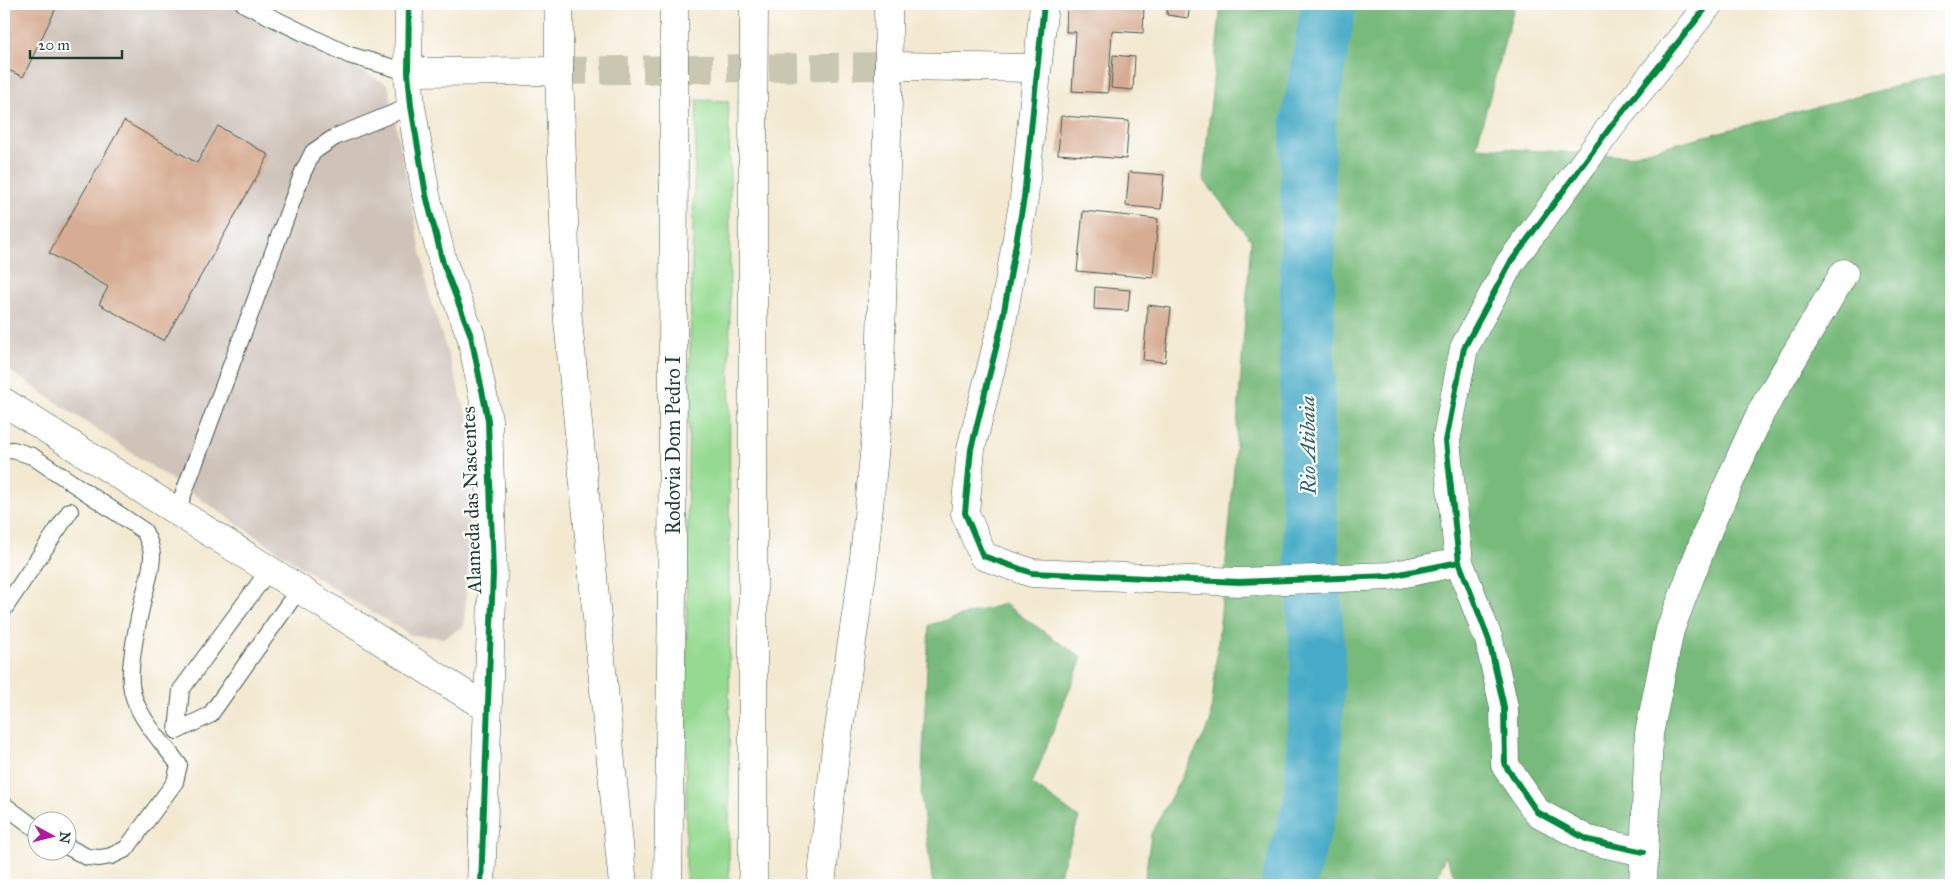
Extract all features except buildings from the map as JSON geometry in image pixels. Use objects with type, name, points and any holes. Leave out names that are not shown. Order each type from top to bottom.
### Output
[{"type":"main road","name":"Alameda das Nascentes","points":[[408,4],[408,72],[411,106],[426,195],[444,263],[471,336],[488,420],[493,574],[481,885]]},
{"type":"main road","points":[[559,4],[559,71],[567,310],[623,885]]},
{"type":"main road","name":"Rodovia Dom Pedro I","points":[[668,885],[672,582],[674,4]]},
{"type":"main road","points":[[753,885],[754,4]]},
{"type":"main road","points":[[820,885],[835,755],[863,568],[879,404],[889,66],[888,4]]},
{"type":"main road","points":[[1044,4],[1024,198],[1001,328],[971,449],[965,513],[983,556],[1032,573],[1238,582],[1390,576],[1459,562]]},
{"type":"main road","points":[[1644,852],[1588,840],[1537,812],[1506,765],[1504,707],[1489,640],[1459,562],[1446,441],[1464,348],[1510,263],[1612,125],[1709,4]]},
{"type":"main road","points":[[889,66],[1037,68]]},
{"type":"main road","points":[[408,72],[559,71]]},
{"type":"main road","points":[[1643,885],[1649,734],[1670,630],[1710,524],[1761,412],[1844,272]]},
{"type":"main road","points":[[4,402],[487,708]]},
{"type":"lane","points":[[244,4],[348,55],[408,72]]},
{"type":"lane","points":[[177,511],[303,172],[313,152],[335,137],[411,106]]},
{"type":"lane","points":[[4,452],[13,450],[32,456],[144,531],[150,543],[152,555],[134,650],[131,685],[136,701],[150,728],[179,765],[178,773],[175,782],[126,850],[100,858],[87,857],[78,852]]},
{"type":"lane","points":[[4,609],[70,511]]},
{"type":"lane","points":[[177,731],[182,690],[269,570]]},
{"type":"lane","points":[[166,746],[177,731],[210,715],[299,589]]},
{"type":"lane","points":[[4,805],[28,823]]},
{"type":"shaded area","points":[[4,4],[238,4],[388,85],[430,297],[470,425],[469,552],[464,626],[444,638],[411,635],[345,596],[4,367]]},
{"type":"green space","points":[[1221,4],[1515,4],[1476,147],[1628,156],[1951,72],[1951,885],[1459,885],[1445,855],[1435,885],[1144,885],[1151,834],[1210,724],[1230,520],[1251,240],[1203,179]]},
{"type":"green space","points":[[697,100],[728,101],[730,163],[729,885],[686,885],[689,395]]},
{"type":"green space","points":[[1004,604],[1082,658],[1032,784],[1079,818],[1056,885],[933,885],[921,796],[929,625]]},
{"type":"waterway","name":"Rio Atibaia","points":[[1288,885],[1311,805],[1318,668],[1307,466],[1308,124],[1329,4]]},
{"type":"tunnel","points":[[559,71],[889,66]]},
{"type":"cycle path","points":[[409,4],[408,72],[411,106],[426,195],[443,263],[471,336],[488,420],[493,574],[481,885]]},
{"type":"cycle path","points":[[1044,4],[1024,198],[1001,328],[971,449],[965,513],[983,556],[1032,573],[1239,582],[1390,576],[1459,562]]},
{"type":"cycle path","points":[[1644,852],[1588,840],[1537,812],[1505,765],[1504,707],[1489,640],[1459,562],[1446,441],[1464,348],[1510,263],[1612,125],[1709,4]]}]
